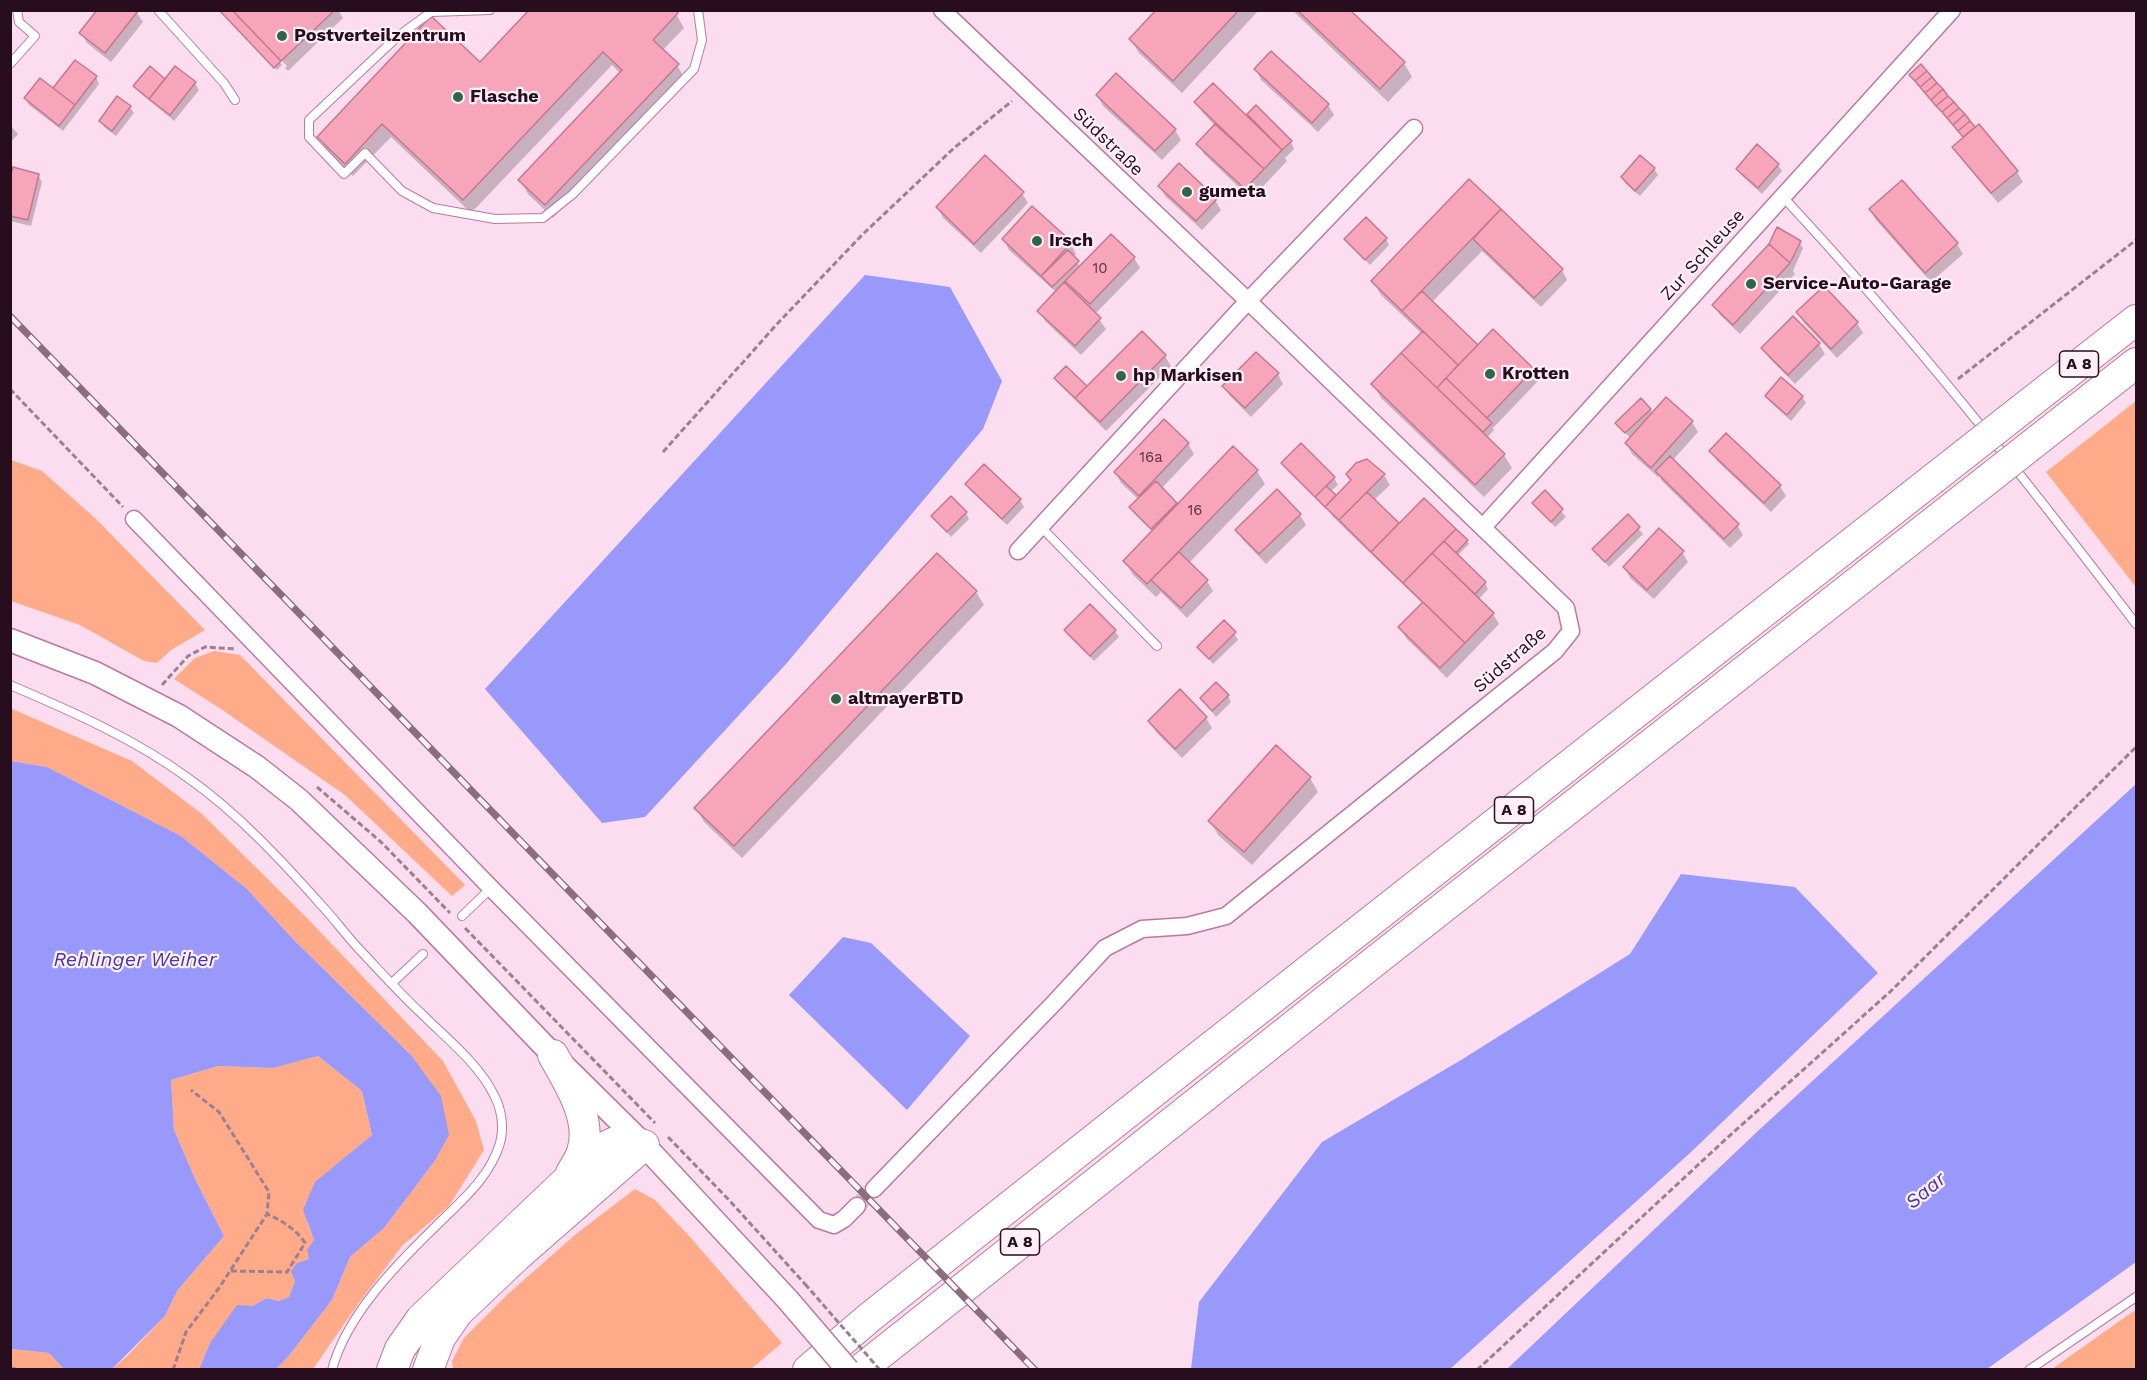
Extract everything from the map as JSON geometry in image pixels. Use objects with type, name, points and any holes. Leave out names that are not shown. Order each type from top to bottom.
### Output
[{"type":"highway","name":"A 8","points":[[808,1370],[870,1317],[1151,1094],[2136,320]]},
{"type":"highway","name":"A 8","points":[[860,1370],[1275,1040],[2136,363]]},
{"type":"highway","points":[[553,1055],[572,1088],[584,1125],[582,1152],[567,1180]]},
{"type":"highway","points":[[392,1370],[400,1349],[421,1319],[597,1152],[618,1140],[631,1140],[644,1145],[516,1257],[458,1312],[440,1338],[428,1370]]},
{"type":"main road","points":[[10,640],[94,673],[179,716],[257,767],[299,800],[409,905],[553,1055],[644,1145],[788,1300],[848,1370]]},
{"type":"street","name":"Südstraße","points":[[874,1188],[1046,1012],[1105,948],[1142,929],[1187,926],[1226,916],[1555,651],[1570,631],[1566,608],[942,10]]},
{"type":"street","name":"Zur Schleuse","points":[[1483,527],[1952,10]]},
{"type":"street","points":[[1018,550],[1248,301],[1414,128]]},
{"type":"street","points":[[134,519],[491,888],[819,1220],[834,1225],[857,1206]]},
{"type":"lane","points":[[10,64],[35,36],[19,22],[17,10]]},
{"type":"lane","points":[[158,10],[224,83],[235,100]]},
{"type":"lane","points":[[490,10],[431,12],[397,37],[309,120],[309,137],[344,174],[365,153],[402,191],[433,207],[495,219],[543,218],[573,195],[694,69],[702,40],[698,10]]},
{"type":"lane","points":[[1783,196],[1838,256],[2036,492],[2136,624]]},
{"type":"lane","points":[[1040,526],[1157,646]]},
{"type":"lane","points":[[10,685],[98,725],[146,751],[206,792],[247,828],[480,1073],[498,1103],[502,1129],[493,1161],[481,1179],[376,1291],[341,1346],[332,1370]]},
{"type":"lane","points":[[462,916],[491,888]]},
{"type":"lane","points":[[392,983],[423,954]]},
{"type":"lane","points":[[2029,1370],[2136,1297]]},
{"type":"path","points":[[663,452],[777,324],[862,235],[954,148],[1025,89]]},
{"type":"path","points":[[1949,387],[2136,240]]},
{"type":"path","points":[[10,389],[134,519]]},
{"type":"path","points":[[162,685],[188,656],[205,647],[265,652]]},
{"type":"path","points":[[1477,1370],[1726,1139],[1892,991],[2136,747]]},
{"type":"path","points":[[173,1370],[186,1332],[231,1271],[267,1214],[269,1192],[219,1112],[191,1090]]},
{"type":"path","points":[[231,1271],[287,1272],[297,1258],[305,1243],[300,1235],[267,1214]]},
{"type":"path","points":[[805,1284],[880,1370]]},
{"type":"path","points":[[10,1368],[21,1370]]},
{"type":"shaded area","points":[[2136,401],[2136,587],[2046,472]]},
{"type":"shaded area","points":[[11,460],[42,471],[95,518],[205,630],[171,650],[157,663],[144,661],[80,625],[11,601]]},
{"type":"shaded area","points":[[214,651],[240,655],[465,885],[452,896],[345,795],[174,679],[195,658]]},
{"type":"shaded area","points":[[10,708],[132,761],[202,814],[307,918],[443,1061],[476,1121],[484,1150],[449,1206],[402,1246],[313,1369],[276,1369],[332,1300],[350,1257],[384,1228],[434,1162],[411,1055],[292,938],[247,889],[181,836],[47,767],[11,761]]},
{"type":"shaded area","points":[[318,1056],[362,1091],[372,1135],[315,1183],[307,1222],[314,1240],[309,1259],[297,1263],[295,1281],[289,1297],[278,1301],[267,1298],[252,1306],[210,1343],[199,1369],[111,1370],[165,1316],[177,1291],[224,1236],[196,1181],[174,1130],[171,1080],[218,1066],[273,1068]]},
{"type":"shaded area","points":[[635,1189],[655,1200],[782,1343],[751,1369],[453,1369],[452,1361],[464,1338],[508,1294],[576,1234]]},
{"type":"shaded area","points":[[2136,1310],[2136,1369],[2052,1369],[2128,1315]]},
{"type":"shaded area","points":[[11,1349],[49,1353],[64,1369],[11,1370]]},
{"type":"water","points":[[865,275],[950,287],[1002,381],[983,429],[786,664],[645,817],[602,823],[485,689]]},
{"type":"water","name":"Rehlinger Weiher","points":[[11,761],[47,767],[181,836],[247,889],[292,938],[411,1055],[441,1096],[449,1135],[434,1162],[384,1228],[350,1257],[332,1300],[276,1369],[199,1369],[210,1343],[237,1305],[252,1306],[267,1298],[278,1301],[289,1297],[295,1281],[291,1271],[297,1263],[309,1259],[307,1250],[314,1240],[303,1210],[315,1182],[372,1135],[362,1091],[318,1056],[273,1068],[218,1066],[171,1080],[174,1130],[196,1181],[224,1236],[177,1291],[165,1316],[112,1369],[64,1369],[49,1353],[11,1349]]},
{"type":"water","name":"Saar","points":[[2136,784],[2136,1262],[1987,1369],[1507,1369],[1759,1130]]},
{"type":"water","points":[[1681,874],[1795,887],[1878,973],[1690,1153],[1450,1369],[1191,1369],[1199,1302],[1322,1142],[1461,1060],[1630,954]]},
{"type":"water","points":[[843,937],[871,943],[970,1036],[907,1110],[789,995]]},
{"type":"building","points":[[97,10],[138,11],[105,53],[79,33]]},
{"type":"building","points":[[219,10],[232,10],[281,61],[274,68]]},
{"type":"building","name":"Postverteilzentrum","points":[[232,10],[335,10],[281,61]]},
{"type":"building","name":"Flasche","points":[[529,10],[675,10],[678,13],[653,40],[679,64],[545,205],[518,180],[622,70],[603,52],[463,200],[382,124],[345,164],[317,137],[431,16],[480,62]]},
{"type":"building","points":[[1156,10],[1239,10],[1173,81],[1129,39]]},
{"type":"building","points":[[1297,10],[1350,10],[1405,62],[1380,89]]},
{"type":"building","points":[[1271,51],[1329,104],[1312,123],[1254,69]]},
{"type":"building","points":[[75,60],[97,76],[75,105],[53,88]]},
{"type":"building","points":[[1921,64],[1927,71],[1915,81],[1909,75]]},
{"type":"building","points":[[150,66],[165,79],[149,99],[133,86]]},
{"type":"building","points":[[175,66],[196,82],[170,115],[149,99]]},
{"type":"building","points":[[1927,71],[1932,77],[1920,87],[1915,81]]},
{"type":"building","points":[[1116,73],[1176,129],[1155,151],[1096,95]]},
{"type":"building","points":[[1932,77],[1937,83],[1925,93],[1920,87]]},
{"type":"building","points":[[40,78],[75,105],[59,126],[24,98]]},
{"type":"building","points":[[1213,83],[1282,150],[1264,169],[1194,102]]},
{"type":"building","points":[[1937,83],[1943,89],[1931,100],[1925,93]]},
{"type":"building","points":[[1943,89],[1948,96],[1936,106],[1931,100]]},
{"type":"building","points":[[117,96],[131,106],[112,131],[99,121]]},
{"type":"building","points":[[1948,96],[1954,102],[1942,112],[1936,106]]},
{"type":"building","points":[[1954,102],[1959,108],[1947,118],[1942,112]]},
{"type":"building","points":[[1256,105],[1292,141],[1282,150],[1247,114]]},
{"type":"building","points":[[1959,108],[1965,114],[1953,125],[1947,118]]},
{"type":"building","points":[[1965,114],[1970,121],[1958,131],[1953,125]]},
{"type":"building","points":[[1970,121],[1975,127],[1963,137],[1958,131]]},
{"type":"building","points":[[1215,124],[1264,169],[1245,189],[1196,144]]},
{"type":"building","points":[[1979,124],[2018,171],[1991,193],[1952,147]]},
{"type":"building","points":[[1757,144],[1779,164],[1758,188],[1736,169]]},
{"type":"building","points":[[985,155],[1024,192],[974,244],[936,207]]},
{"type":"building","points":[[1640,155],[1655,168],[1635,191],[1621,177]]},
{"type":"building","name":"gumeta","points":[[1179,163],[1217,199],[1196,221],[1158,186]]},
{"type":"building","points":[[13,167],[39,174],[28,220],[10,216],[10,178]]},
{"type":"building","points":[[1469,179],[1501,209],[1402,311],[1371,281]]},
{"type":"building","points":[[1902,180],[1958,243],[1925,273],[1869,209]]},
{"type":"building","name":"Irsch","points":[[1032,206],[1072,242],[1041,276],[1002,239]]},
{"type":"building","points":[[1501,209],[1563,269],[1534,298],[1473,239]]},
{"type":"building","points":[[1366,217],[1387,238],[1365,260],[1344,239]]},
{"type":"building","points":[[1777,227],[1801,241],[1790,263],[1769,244]]},
{"type":"building","points":[[1111,234],[1135,257],[1090,304],[1065,281]]},
{"type":"building","name":"Service-Auto-Garage","points":[[1769,244],[1790,263],[1733,325],[1712,305]]},
{"type":"building","points":[[1068,250],[1079,261],[1052,287],[1041,276]]},
{"type":"building","points":[[1064,282],[1101,318],[1075,346],[1037,311]]},
{"type":"building","points":[[1824,286],[1858,322],[1831,349],[1796,312]]},
{"type":"building","points":[[1422,291],[1478,345],[1458,365],[1402,311]]},
{"type":"building","points":[[1793,316],[1820,343],[1788,375],[1761,348]]},
{"type":"building","name":"Krotten","points":[[1493,329],[1534,369],[1487,418],[1446,378]]},
{"type":"building","name":"hp Markisen","points":[[1142,331],[1166,355],[1100,422],[1075,398]]},
{"type":"building","points":[[1423,331],[1458,365],[1437,388],[1401,353]]},
{"type":"building","points":[[1256,352],[1279,373],[1245,408],[1222,386]]},
{"type":"building","points":[[1401,353],[1505,454],[1475,485],[1371,384]]},
{"type":"building","points":[[1066,366],[1087,386],[1075,398],[1054,378]]},
{"type":"building","points":[[1781,377],[1803,396],[1787,415],[1765,396]]},
{"type":"building","points":[[1446,378],[1492,423],[1483,432],[1437,388]]},
{"type":"building","points":[[1666,397],[1693,421],[1651,468],[1625,443]]},
{"type":"building","points":[[1641,398],[1651,409],[1625,433],[1615,423]]},
{"type":"building","points":[[1164,419],[1189,443],[1139,496],[1114,472]]},
{"type":"building","points":[[1726,433],[1781,485],[1764,503],[1709,451]]},
{"type":"building","points":[[1301,443],[1335,477],[1315,497],[1281,463]]},
{"type":"building","points":[[1233,446],[1258,470],[1147,584],[1123,561]]},
{"type":"building","points":[[1670,456],[1739,524],[1724,539],[1655,471]]},
{"type":"building","points":[[1367,459],[1385,474],[1339,520],[1325,507],[1351,480],[1346,474],[1356,463]]},
{"type":"building","points":[[984,464],[1021,499],[1002,519],[965,484]]},
{"type":"building","points":[[1156,481],[1177,503],[1151,529],[1129,507]]},
{"type":"building","points":[[1326,486],[1336,495],[1325,507],[1315,497]]},
{"type":"building","points":[[1277,489],[1301,514],[1259,554],[1235,530]]},
{"type":"building","points":[[1545,490],[1563,509],[1551,522],[1532,503]]},
{"type":"building","points":[[1367,492],[1399,523],[1371,552],[1339,520]]},
{"type":"building","points":[[951,496],[967,512],[947,532],[931,516]]},
{"type":"building","points":[[1424,498],[1456,529],[1403,583],[1371,552]]},
{"type":"building","points":[[1628,514],[1640,527],[1605,562],[1592,549]]},
{"type":"building","points":[[1659,528],[1684,551],[1647,590],[1623,567]]},
{"type":"building","points":[[1456,529],[1468,540],[1456,553],[1444,541]]},
{"type":"building","points":[[1444,541],[1486,582],[1475,594],[1432,553]]},
{"type":"building","points":[[1179,552],[1208,580],[1181,608],[1151,580]]},
{"type":"building","name":"altmayerBTD","points":[[937,553],[977,591],[734,846],[694,808]]},
{"type":"building","points":[[1432,553],[1494,613],[1465,643],[1403,583]]},
{"type":"building","points":[[1423,602],[1465,643],[1440,668],[1398,627]]},
{"type":"building","points":[[1090,604],[1116,630],[1090,656],[1064,630]]},
{"type":"building","points":[[1224,620],[1236,632],[1209,659],[1197,647]]},
{"type":"building","points":[[1216,682],[1229,695],[1212,711],[1200,698]]},
{"type":"building","points":[[1180,689],[1207,717],[1175,749],[1148,721]]},
{"type":"building","points":[[1276,745],[1311,777],[1244,852],[1208,821]]},
{"type":"tunnel","points":[[857,1206],[874,1189]]},
{"type":"railway","points":[[10,316],[1035,1370]]},
{"type":"place","name":"Postverteilzentrum","points":[[282,36]]},
{"type":"place","name":"Flasche","points":[[458,97]]},
{"type":"place","name":"gumeta","points":[[1187,192]]},
{"type":"place","name":"Irsch","points":[[1037,241]]},
{"type":"place","name":"Service-Auto-Garage","points":[[1751,284]]},
{"type":"place","name":"Krotten","points":[[1490,374]]},
{"type":"place","name":"hp Markisen","points":[[1121,376]]},
{"type":"place","name":"altmayerBTD","points":[[836,699]]}]
